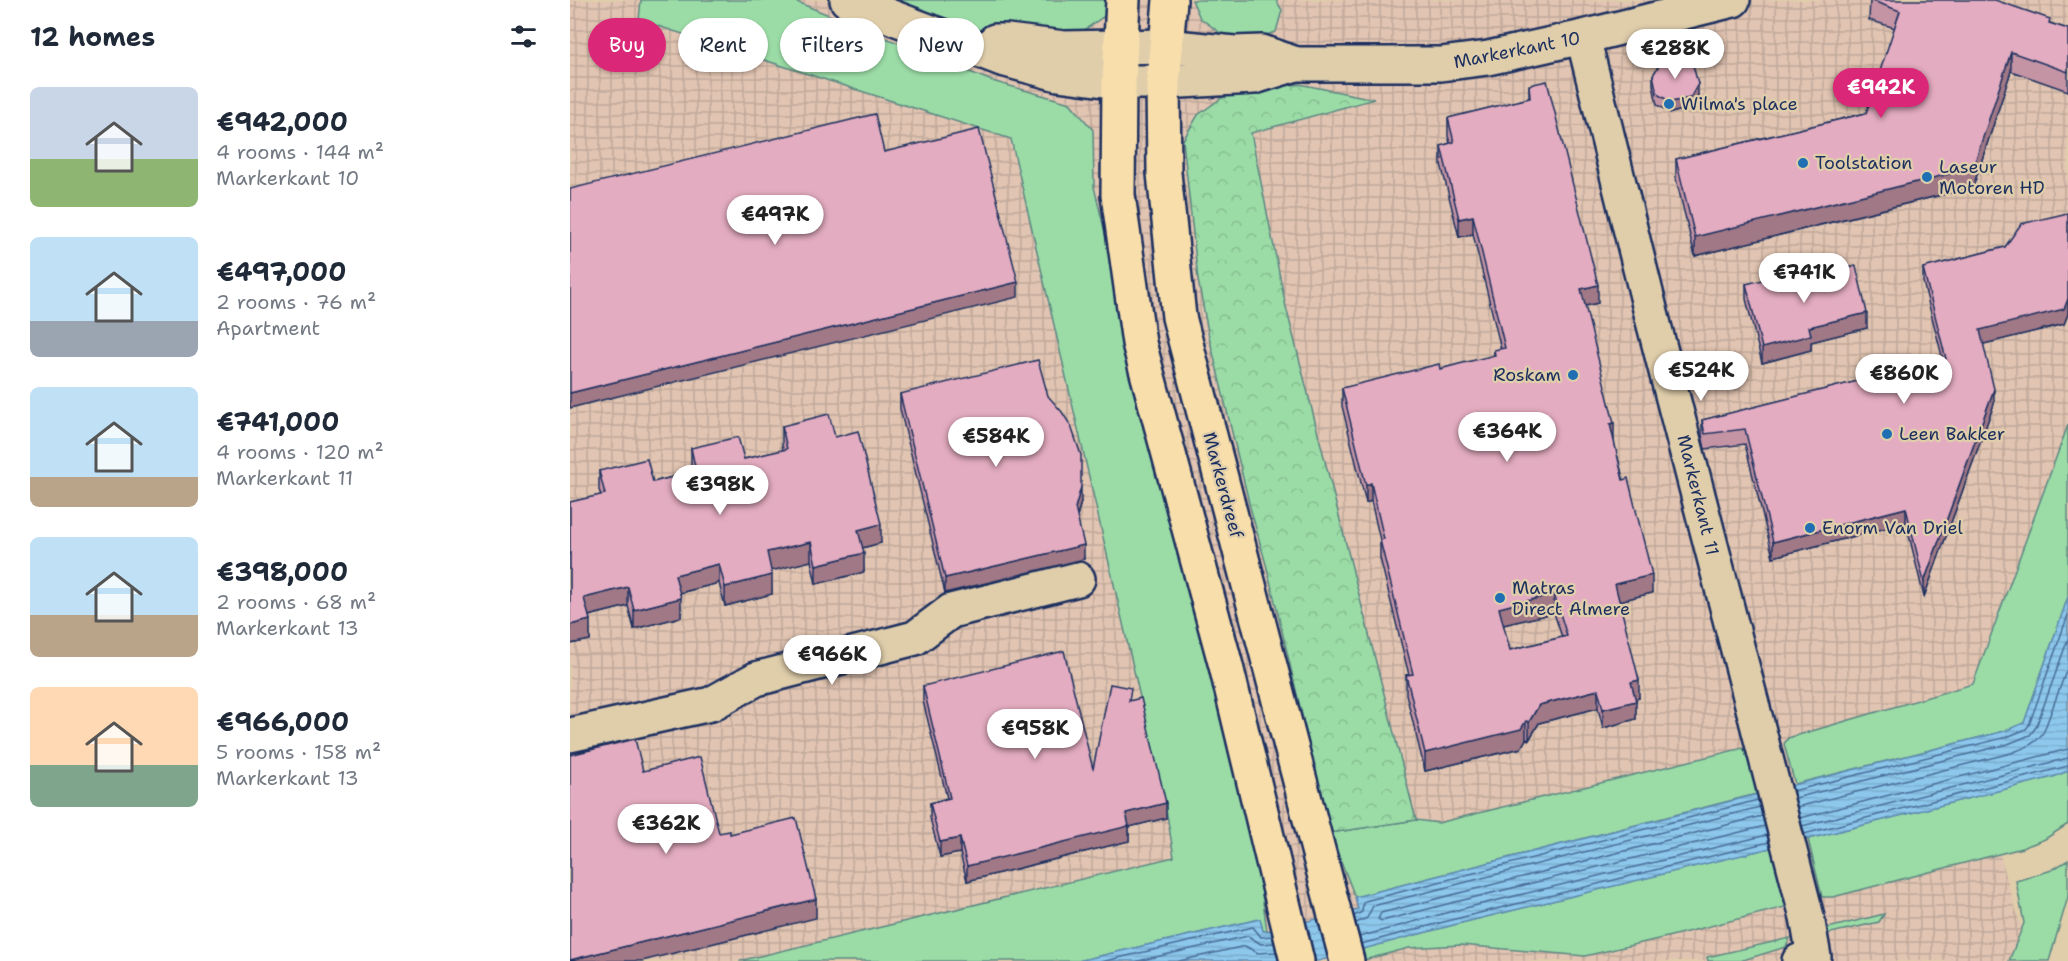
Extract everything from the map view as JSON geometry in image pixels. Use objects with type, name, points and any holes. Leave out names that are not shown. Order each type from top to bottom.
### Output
[{"type":"main road","points":[[1124,0],[1120,47],[1118,195],[1139,343],[1226,666],[1297,961]]},
{"type":"main road","name":"Markerdreef","points":[[1170,0],[1163,82],[1164,174],[1179,317],[1347,961]]},
{"type":"street","name":"Markerkant 10","points":[[847,0],[897,19]]},
{"type":"street","name":"Markerkant 10","points":[[984,52],[1058,74],[1119,82],[1254,77],[1296,64],[1442,64],[1488,58],[1584,37],[1733,0]]},
{"type":"street","name":"Markerkant 11","points":[[1584,37],[1650,309],[1807,917],[1814,957],[1799,961]]},
{"type":"street","name":"Markerkant 10","points":[[984,41],[1007,41],[1064,48],[1166,46],[1234,53],[1262,52],[1296,64]]},
{"type":"street","points":[[570,735],[711,704],[756,679],[915,638],[951,611],[1078,579]]},
{"type":"shaded area","points":[[570,0],[2068,0],[2068,436],[1967,741],[2031,961],[570,961]]},
{"type":"green space","points":[[641,0],[792,0],[836,18],[780,18],[780,65],[768,61],[768,18],[678,18],[678,32],[666,29],[666,18],[639,18]]},
{"type":"green space","points":[[893,0],[1108,0],[1107,14],[1070,40],[986,32],[984,31],[984,18],[945,18]]},
{"type":"green space","points":[[1192,0],[1276,0],[1282,10],[1276,32],[1249,40],[1222,34],[1200,18]]},
{"type":"green space","points":[[885,38],[897,43],[897,72],[970,72],[992,81],[1070,103],[1093,130],[1094,187],[1258,865],[1267,931],[1263,931],[1260,919],[1078,961],[739,961],[1174,857],[1167,815],[1011,139],[802,72],[885,72]]},
{"type":"green space","points":[[1299,84],[1374,99],[1251,133],[1286,307],[1416,820],[1330,833],[1208,332],[1198,280],[1183,140],[1198,115],[1227,94]]},
{"type":"green space","points":[[2068,425],[2068,597],[2024,723],[2005,731],[1795,784],[1784,744],[1788,738],[1973,684]]},
{"type":"green space","points":[[1743,748],[1764,792],[1355,897],[1330,833],[1416,820],[1438,823]]},
{"type":"green space","points":[[2068,771],[2068,824],[2045,839],[2022,848],[1833,897],[1822,897],[1808,839],[2053,777]]},
{"type":"green space","points":[[1778,846],[1793,905],[1667,937],[1585,956],[1461,945],[1409,948],[1360,961],[1329,961],[1328,958],[1457,924]]},
{"type":"green space","points":[[2068,860],[2068,897],[2049,961],[2009,961],[2024,923],[2016,881],[2052,870]]},
{"type":"green space","points":[[1884,914],[1879,922],[1822,935],[1816,931]]},
{"type":"green space","points":[[1790,938],[1786,947],[1740,961],[1708,961],[1707,957]]},
{"type":"water","points":[[2068,597],[2068,771],[2053,777],[1457,924],[1318,961],[1078,961],[1260,919],[1263,931],[1267,931],[1358,909],[1355,897],[2005,731],[2024,723]]},
{"type":"building","points":[[1870,0],[1995,0],[2050,19],[2049,23],[2068,29],[2068,72],[2011,52],[1973,168],[1695,237],[1676,159],[1866,113],[1900,11]]},
{"type":"building","points":[[1680,57],[1693,65],[1698,84],[1690,98],[1671,102],[1657,94],[1653,75],[1661,62]]},
{"type":"building","points":[[1547,81],[1598,285],[1581,289],[1614,423],[1610,424],[1623,480],[1628,478],[1652,575],[1615,584],[1639,680],[1631,682],[1636,701],[1603,709],[1598,690],[1539,705],[1529,722],[1526,721],[1521,729],[1425,753],[1406,675],[1413,674],[1380,540],[1384,539],[1371,483],[1366,485],[1342,388],[1439,364],[1440,369],[1495,355],[1494,350],[1505,348],[1473,216],[1459,219],[1441,146],[1454,142],[1448,118],[1530,98],[1529,85]],"holes":[[[1554,594],[1567,636],[1510,650],[1499,608]]]},
{"type":"building","points":[[875,114],[884,152],[979,129],[1018,282],[570,393],[570,189]]},
{"type":"building","points":[[2068,213],[2068,299],[2064,309],[1980,330],[1994,389],[1924,582],[1906,508],[1773,542],[1745,429],[1705,434],[1702,420],[1946,359],[1923,268],[2005,247],[2021,224]]},
{"type":"building","points":[[1856,266],[1867,313],[1809,327],[1811,335],[1762,348],[1746,284],[1795,272],[1798,280]]},
{"type":"building","points":[[1038,360],[1048,396],[1071,426],[1081,455],[1081,487],[1075,508],[1084,545],[945,578],[900,394]]},
{"type":"building","points":[[829,414],[835,437],[858,431],[881,524],[858,530],[864,553],[816,565],[811,542],[767,552],[772,575],[725,587],[719,564],[675,575],[681,598],[634,610],[628,587],[584,598],[590,620],[570,625],[570,502],[605,494],[599,471],[647,459],[653,482],[696,471],[691,448],[738,437],[744,459],[787,449],[782,426]]},
{"type":"building","points":[[1064,651],[1093,769],[1110,684],[1131,688],[1129,701],[1141,698],[1166,803],[1126,813],[1129,826],[967,866],[960,838],[940,842],[930,803],[950,798],[923,686]]},
{"type":"building","points":[[635,739],[643,771],[700,757],[719,833],[730,831],[730,834],[796,818],[816,899],[570,960],[570,755]]},
{"type":"place","name":"Wilma's place","points":[[1669,104]]},
{"type":"place","name":"Toolstation","points":[[1803,163]]},
{"type":"place","name":"Laseur Motoren HD","points":[[1927,177]]},
{"type":"place","name":"Roskam","points":[[1573,375]]},
{"type":"place","name":"Leen Bakker","points":[[1887,434]]},
{"type":"place","name":"Enorm Van Driel","points":[[1810,528]]},
{"type":"place","name":"Matras Direct Almere","points":[[1500,598]]}]
